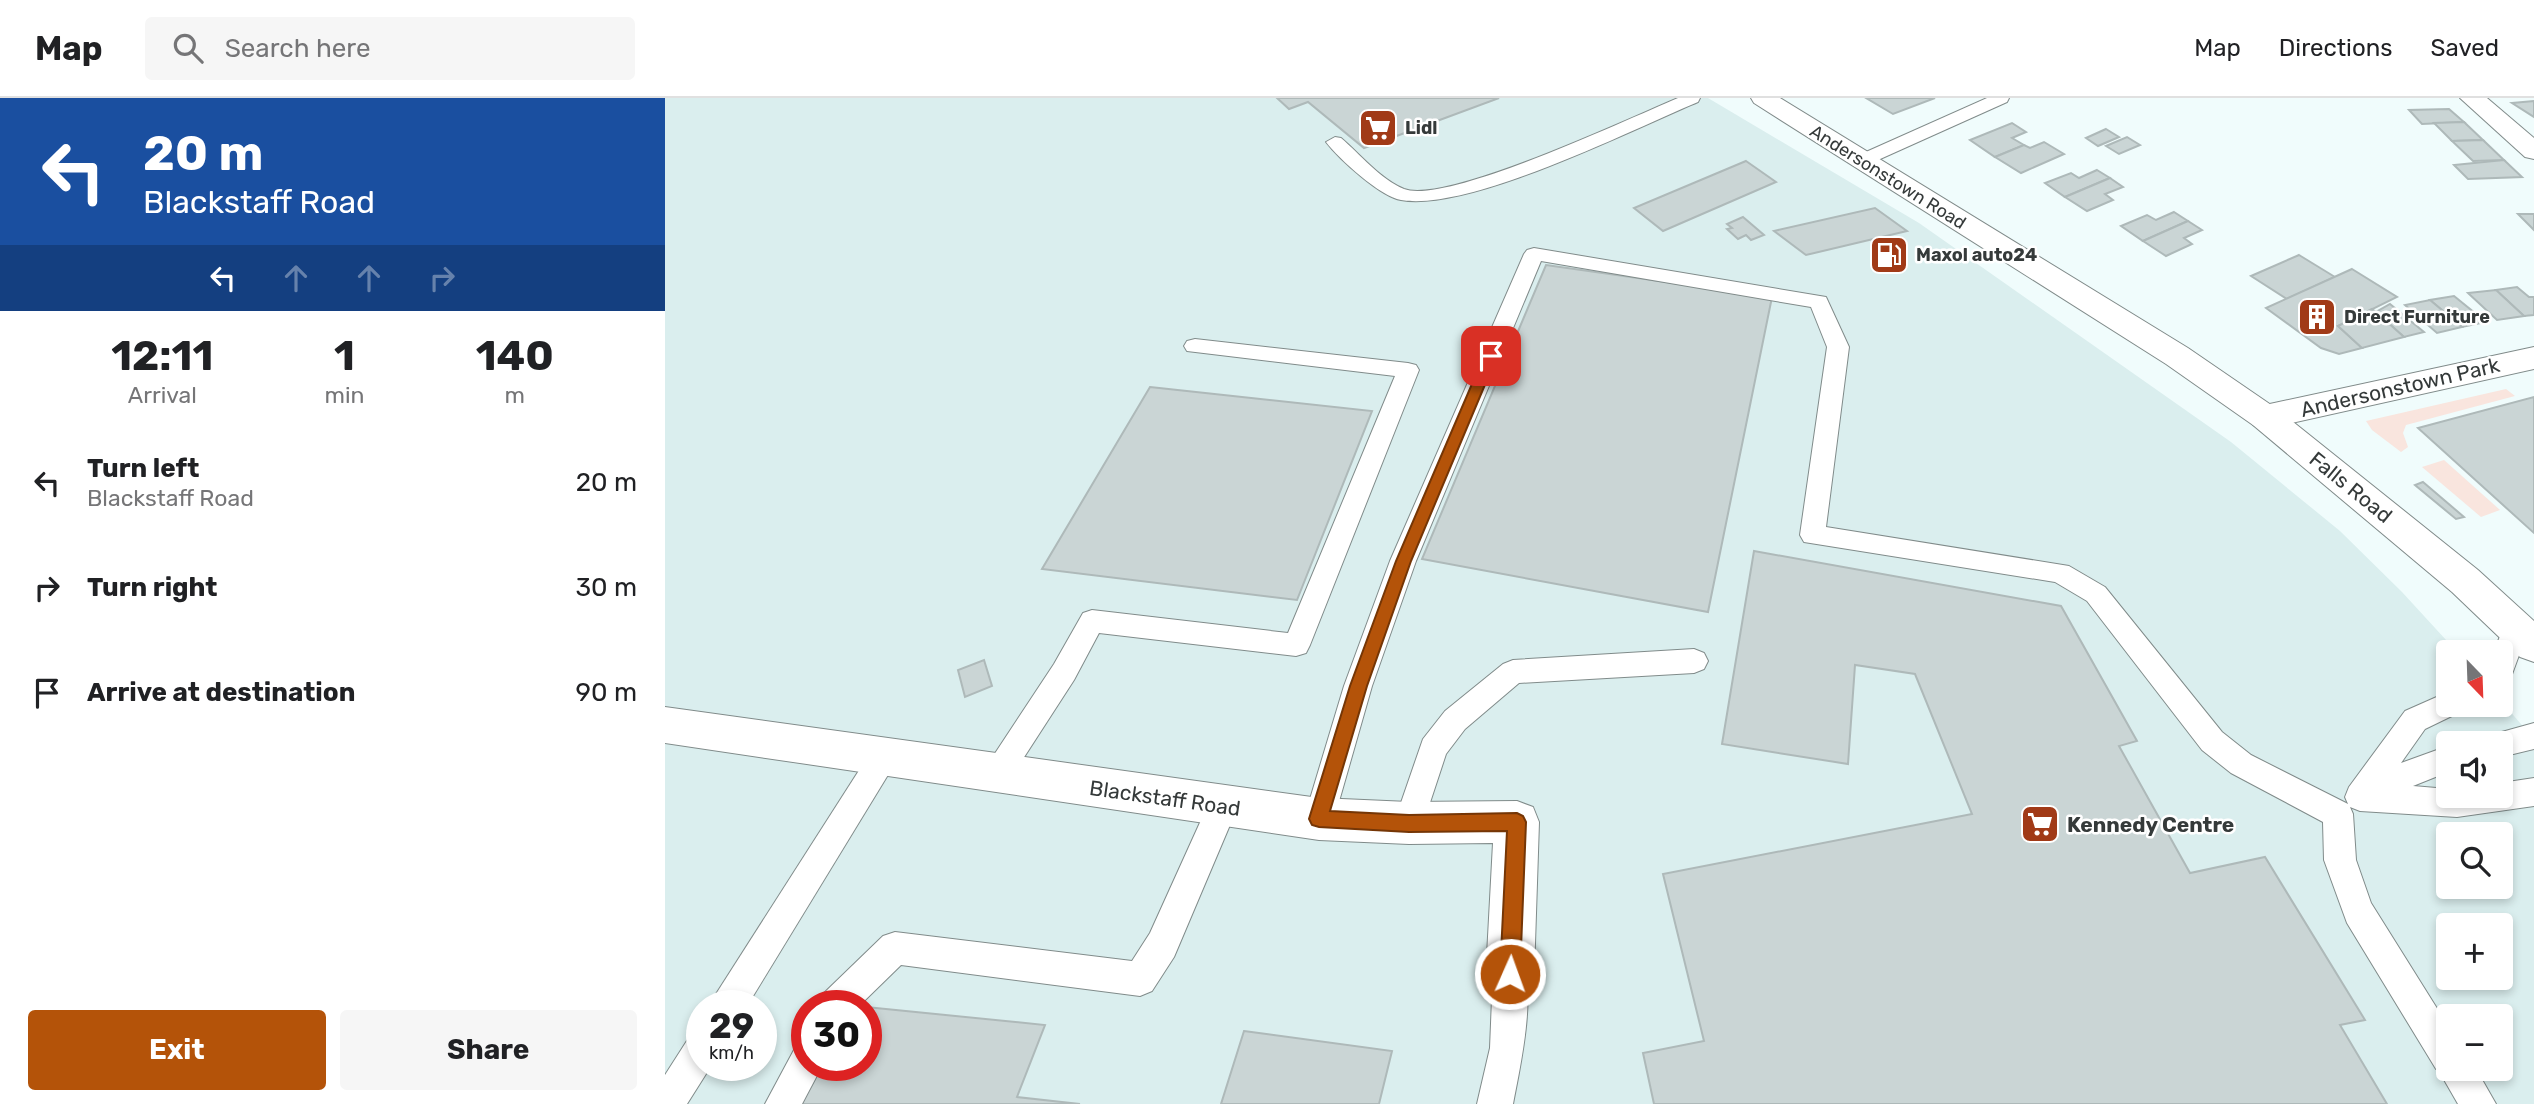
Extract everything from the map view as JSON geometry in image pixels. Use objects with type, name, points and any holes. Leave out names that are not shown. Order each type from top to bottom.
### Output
[{"type":"street","name":"Andersonstown Road","points":[[1763,98],[2157,344]]},
{"type":"street","points":[[2472,98],[2531,146]]},
{"type":"street","name":"Falls Road","points":[[2157,344],[2266,417],[2465,581],[2525,637]]},
{"type":"street","name":"Andersonstown Park","points":[[2266,417],[2534,358]]},
{"type":"street","name":"Blackstaff Road","points":[[665,725],[1319,819],[1409,823],[1517,822],[1510,974]]},
{"type":"lane","points":[[1335,142],[1385,184],[1403,195],[1422,198],[1459,192],[1486,183],[1692,98]]},
{"type":"lane","points":[[1863,160],[1975,102],[2001,98]]},
{"type":"lane","points":[[1319,819],[1359,686],[1403,561],[1534,254],[1819,302],[1838,347],[1813,535],[2060,573],[2096,594],[2212,741],[2241,764],[2349,805],[2457,803],[2534,792]]},
{"type":"lane","points":[[998,773],[1064,671],[1092,621],[1296,645],[1408,369],[1195,346]]},
{"type":"lane","points":[[2513,653],[2525,637]]},
{"type":"lane","points":[[1409,823],[1433,748],[1455,720],[1513,672],[1694,661]]},
{"type":"lane","points":[[2436,710],[2415,720],[2349,805],[2340,860],[2358,912],[2436,1038]]},
{"type":"lane","points":[[2513,741],[2534,736]]},
{"type":"lane","points":[[738,990],[884,756]]},
{"type":"lane","points":[[2349,805],[2436,763]]},
{"type":"lane","points":[[852,990],[895,948],[1140,979],[1162,945],[1223,806]]},
{"type":"lane","points":[[1495,1104],[1507,1048],[1510,974]]},
{"type":"lane","points":[[667,1104],[686,1074]]},
{"type":"lane","points":[[783,1104],[796,1081]]},
{"type":"lane","points":[[2464,1081],[2478,1104]]},
{"type":"shaded area","points":[[665,98],[1708,98],[1919,223],[2231,442],[2340,531],[2446,640],[2436,640],[2436,718],[2513,718],[2513,715],[2534,739],[2534,1104],[665,1104]]},
{"type":"shaded area","points":[[2506,389],[2515,396],[2406,425],[2403,433],[2408,447],[2401,452],[2372,430],[2366,421]]},
{"type":"shaded area","points":[[2444,460],[2500,510],[2481,517],[2422,467]]},
{"type":"building","name":"Lidl","points":[[1277,98],[1499,98],[1364,148],[1308,102],[1289,109]]},
{"type":"building","points":[[1866,98],[1935,98],[1893,114]]},
{"type":"building","points":[[2534,101],[2534,117],[2512,103]]},
{"type":"building","points":[[2449,109],[2464,122],[2422,124],[2409,110]]},
{"type":"building","points":[[2464,122],[2483,140],[2452,141],[2434,123]]},
{"type":"building","points":[[2012,123],[2026,132],[2012,138],[2024,145],[1995,157],[1970,140]]},
{"type":"building","points":[[2106,129],[2119,137],[2098,146],[2086,138]]},
{"type":"building","points":[[2127,137],[2140,145],[2119,154],[2106,146]]},
{"type":"building","points":[[2483,140],[2504,160],[2473,161],[2452,141]]},
{"type":"building","points":[[2044,142],[2064,154],[2021,173],[1995,157],[2024,145],[2030,148]]},
{"type":"building","points":[[2504,160],[2522,177],[2468,179],[2454,165]]},
{"type":"building","points":[[1746,161],[1776,182],[1663,231],[1634,208]]},
{"type":"building","points":[[2097,170],[2110,178],[2065,197],[2045,183],[2071,173],[2079,178]]},
{"type":"building","points":[[2110,178],[2123,187],[2105,194],[2113,200],[2087,211],[2065,197]]},
{"type":"building","points":[[1875,208],[1907,231],[1806,255],[1774,231]]},
{"type":"building","points":[[2174,212],[2188,221],[2143,241],[2121,226],[2147,215],[2156,220]]},
{"type":"building","points":[[2518,214],[2534,214],[2534,230]]},
{"type":"building","points":[[1743,217],[1764,235],[1751,240],[1746,235],[1738,239],[1727,229],[1732,228],[1727,224]]},
{"type":"building","points":[[2188,221],[2202,230],[2184,238],[2192,244],[2166,256],[2143,241]]},
{"type":"building","points":[[2299,255],[2335,277],[2287,299],[2251,276]]},
{"type":"building","points":[[1546,265],[1772,297],[1708,612],[1422,559]]},
{"type":"building","name":"Direct Furniture","points":[[2352,269],[2397,297],[2338,326],[2362,348],[2339,354],[2321,348],[2266,308]]},
{"type":"building","points":[[2517,287],[2529,297],[2534,297],[2534,315],[2524,316],[2496,290]]},
{"type":"building","points":[[2496,290],[2524,316],[2497,320],[2468,293]]},
{"type":"building","points":[[2454,296],[2486,322],[2462,327],[2430,300]]},
{"type":"building","points":[[2430,300],[2462,327],[2437,333],[2405,305]]},
{"type":"building","points":[[2390,304],[2424,332],[2404,337],[2376,312]]},
{"type":"building","points":[[2372,309],[2404,337],[2362,348],[2338,326]]},
{"type":"building","points":[[1150,387],[1372,411],[1297,600],[1042,569]]},
{"type":"building","points":[[2534,397],[2534,533],[2418,428]]},
{"type":"building","points":[[2423,482],[2464,517],[2456,519],[2415,485]]},
{"type":"building","name":"Kennedy Centre","points":[[1754,551],[2061,606],[2137,741],[2119,746],[2190,873],[2265,857],[2365,1020],[2340,1025],[2387,1104],[1654,1104],[1643,1053],[1704,1041],[1663,874],[1972,814],[1915,674],[1855,665],[1848,764],[1722,744]]},
{"type":"building","points":[[984,660],[992,686],[965,697],[958,670]]},
{"type":"building","points":[[882,1009],[1045,1025],[1017,1097],[1080,1104],[801,1104],[812,1081],[882,1081]]},
{"type":"building","points":[[1244,1031],[1392,1051],[1379,1104],[1221,1104]]},
{"type":"place","name":"Lidl","points":[[1378,128]]},
{"type":"place","name":"Maxol auto24","points":[[1889,255]]},
{"type":"place","name":"Direct Furniture","points":[[2317,317]]},
{"type":"place","name":"Kennedy Centre","points":[[2040,824]]},
{"type":"route","points":[[1491,356],[1403,561],[1359,686],[1319,819],[1409,823],[1517,822],[1510,974]]}]
